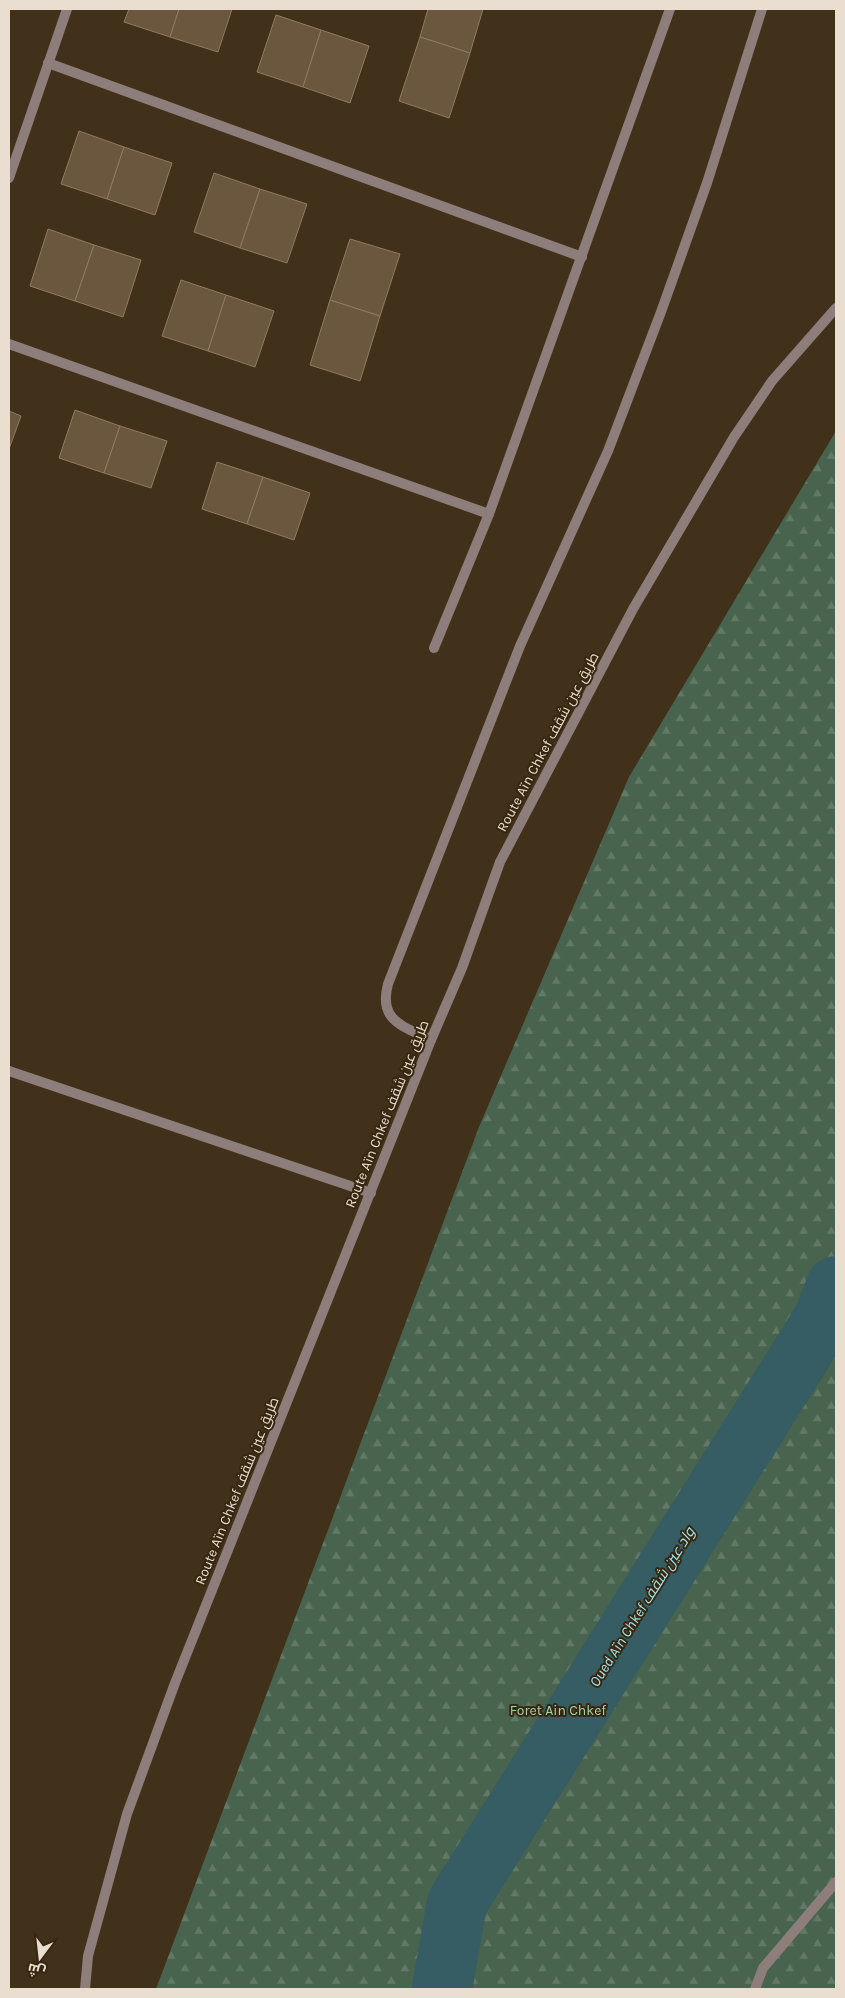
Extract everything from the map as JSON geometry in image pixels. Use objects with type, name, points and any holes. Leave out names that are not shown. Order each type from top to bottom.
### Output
[{"type":"street","points":[[9,178],[67,9]]},
{"type":"street","points":[[434,648],[489,514],[670,9]]},
{"type":"street","points":[[431,1040],[400,1024],[388,1014],[384,999],[388,984],[520,646],[608,451],[658,321],[707,183],[762,9]]},
{"type":"street","points":[[48,63],[582,257]]},
{"type":"street","name":"Route Aïn Chkef طريق عين شقف","points":[[85,1989],[88,1956],[127,1814],[175,1683],[431,1040],[462,968],[500,862],[633,609],[734,437],[766,389],[836,308]]},
{"type":"street","points":[[9,344],[489,514]]},
{"type":"street","points":[[9,1070],[370,1193]]},
{"type":"street","points":[[755,1989],[763,1968],[836,1882]]},
{"type":"green space","name":"Foret Ain Chkef","points":[[836,431],[836,1989],[156,1989],[479,1127],[629,777]]},
{"type":"building","points":[[129,9],[179,9],[170,37],[124,22]]},
{"type":"building","points":[[179,9],[232,9],[218,52],[170,37]]},
{"type":"building","points":[[428,9],[483,9],[470,53],[420,37]]},
{"type":"building","points":[[276,15],[321,30],[303,87],[257,72]]},
{"type":"building","points":[[321,30],[369,46],[350,103],[303,87]]},
{"type":"building","points":[[420,37],[470,53],[449,118],[399,101]]},
{"type":"building","points":[[79,131],[124,147],[107,199],[61,184]]},
{"type":"building","points":[[124,147],[172,163],[155,215],[107,199]]},
{"type":"building","points":[[214,173],[260,189],[240,248],[194,232]]},
{"type":"building","points":[[260,189],[307,204],[287,263],[240,248]]},
{"type":"building","points":[[48,229],[94,245],[75,301],[30,286]]},
{"type":"building","points":[[350,239],[400,254],[380,316],[330,300]]},
{"type":"building","points":[[94,245],[141,260],[123,317],[75,301]]},
{"type":"building","points":[[181,280],[226,295],[208,351],[162,336]]},
{"type":"building","points":[[226,295],[274,311],[255,367],[208,351]]},
{"type":"building","points":[[330,300],[380,316],[360,381],[310,365]]},
{"type":"building","points":[[75,410],[120,426],[104,473],[59,458]]},
{"type":"building","points":[[9,411],[21,416],[9,449]]},
{"type":"building","points":[[120,426],[167,441],[151,488],[104,473]]},
{"type":"building","points":[[217,462],[263,477],[247,524],[202,509]]},
{"type":"building","points":[[263,477],[310,493],[294,540],[247,524]]},
{"type":"waterway","name":"Oued Aïn Chkef واد عين شقف","points":[[442,1989],[457,1903],[824,1318],[836,1286]]}]
